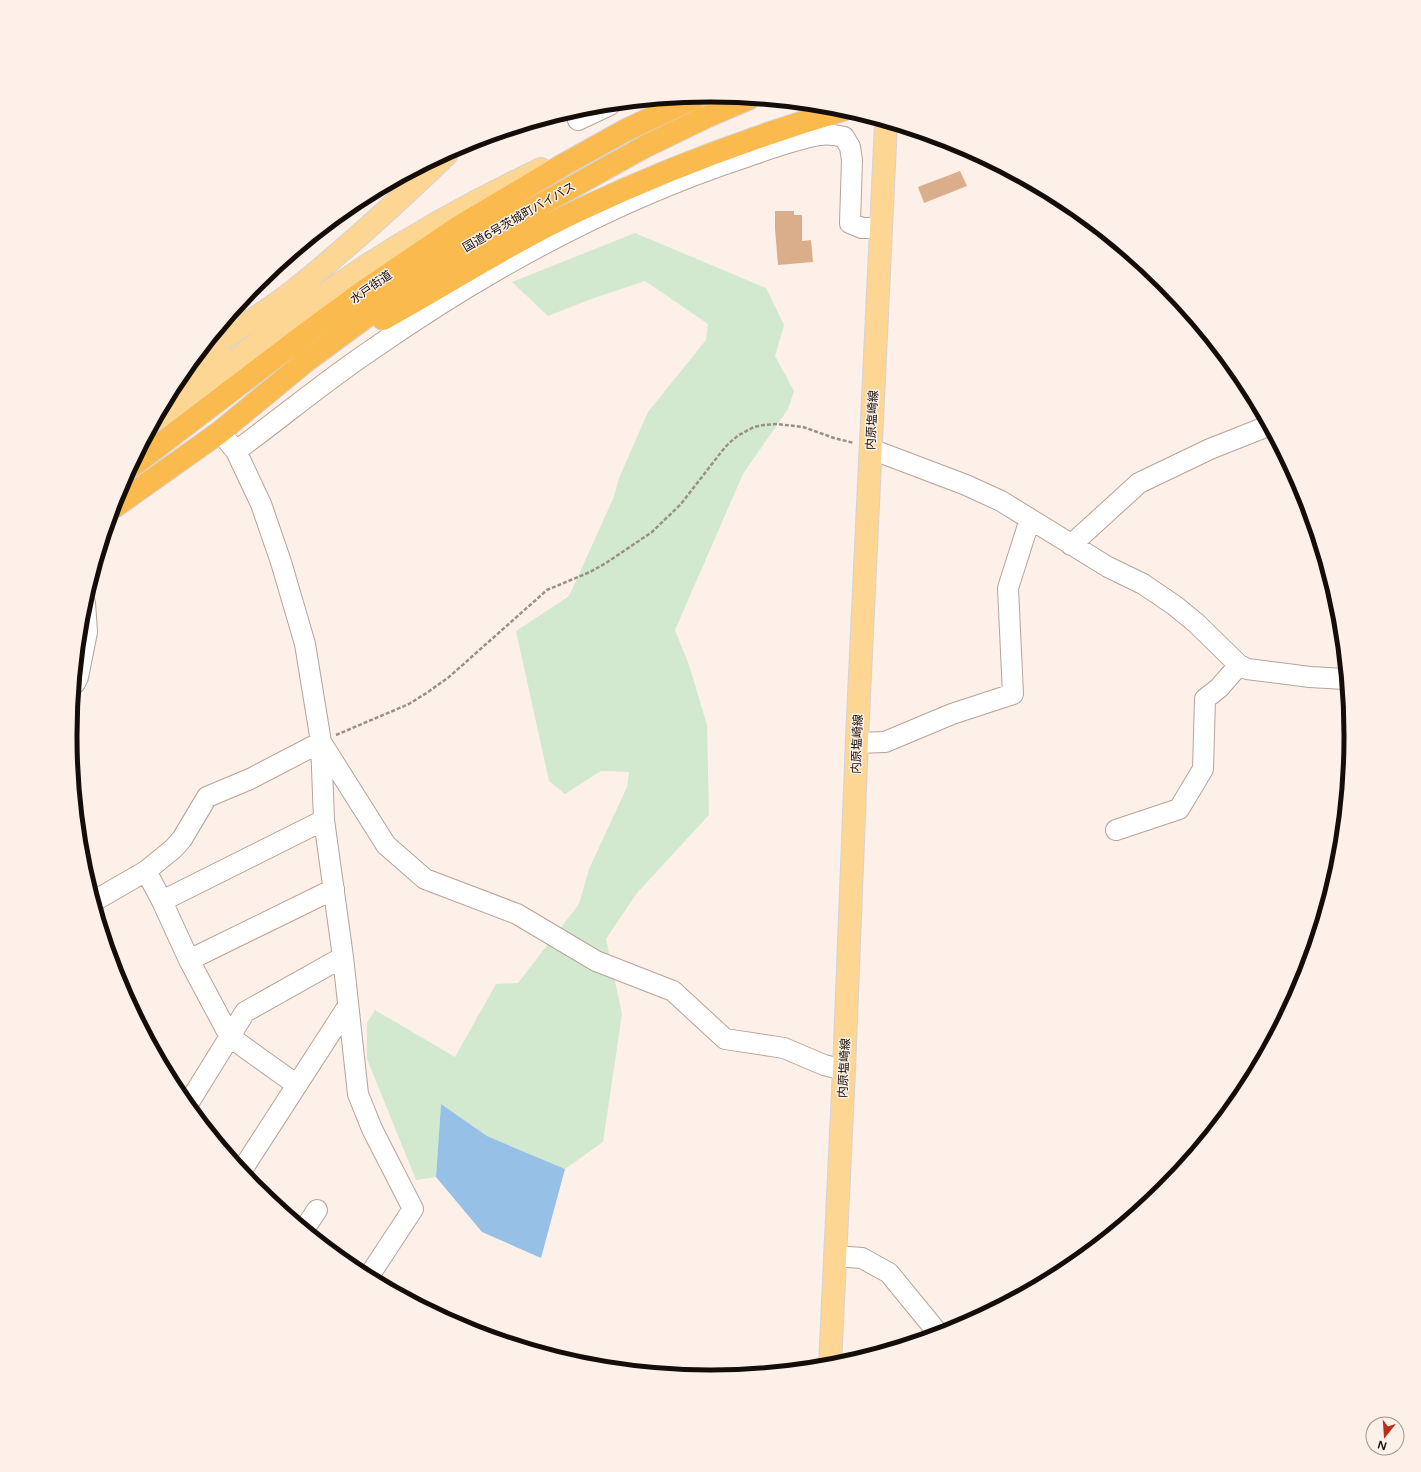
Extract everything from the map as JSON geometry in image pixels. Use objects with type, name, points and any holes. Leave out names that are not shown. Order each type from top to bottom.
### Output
[{"type":"highway","points":[[626,130],[683,103]]},
{"type":"highway","name":"国道6号茨城町バイパス","points":[[306,361],[393,297],[459,252],[646,146],[738,103]]},
{"type":"highway","points":[[122,502],[220,432],[306,361],[435,290],[498,253],[578,210],[700,158],[829,114]]},
{"type":"highway","name":"水戸街道","points":[[140,460],[304,334],[457,228],[563,165],[626,130]]},
{"type":"main road","name":"内原塩崎線","points":[[830,1358],[886,128]]},
{"type":"main road","points":[[166,412],[321,296],[396,247],[507,185],[626,130]]},
{"type":"main road","points":[[212,345],[252,320],[327,264],[393,206],[435,166]]},
{"type":"main road","points":[[194,370],[252,320]]},
{"type":"street","points":[[577,117],[578,120],[590,115]]},
{"type":"street","points":[[236,451],[370,351],[480,280],[539,246],[599,216],[662,188],[716,167],[820,135],[844,137],[850,147],[852,160],[850,223],[862,228],[881,228]]},
{"type":"street","points":[[1071,545],[1138,483],[1210,449],[1264,428]]},
{"type":"street","points":[[220,432],[236,451],[261,504],[281,562],[305,644],[321,742],[324,820],[343,957],[358,1094],[372,1129],[413,1209],[371,1271]]},
{"type":"street","points":[[871,449],[966,485],[1001,501],[1108,567],[1143,584],[1174,605],[1196,623],[1239,665],[1247,669],[1310,677],[1341,679]]},
{"type":"street","points":[[857,743],[885,742],[952,714],[1013,694],[1008,588],[1030,520]]},
{"type":"street","points":[[81,661],[87,632],[87,626]]},
{"type":"street","points":[[1116,830],[1180,809],[1203,769],[1205,699],[1219,688],[1239,665]]},
{"type":"street","points":[[99,898],[146,871],[173,849],[182,839],[207,797],[250,779],[321,742]]},
{"type":"street","points":[[321,742],[386,845],[425,879],[517,914],[596,962],[673,991],[725,1039],[784,1048],[824,1065],[844,1070]]},
{"type":"street","points":[[162,902],[324,820]]},
{"type":"street","points":[[146,871],[189,960],[230,1037],[297,1085]]},
{"type":"street","points":[[189,960],[334,889]]},
{"type":"street","points":[[191,1099],[245,1012],[343,957]]},
{"type":"street","points":[[245,1165],[348,1006]]},
{"type":"street","points":[[308,1224],[317,1210]]},
{"type":"street","points":[[835,1256],[862,1258],[889,1273],[934,1328]]},
{"type":"path","points":[[321,742],[409,704],[428,692],[449,677],[547,590],[590,572],[652,532],[681,504],[729,443],[739,435],[754,427],[777,424],[803,427],[871,449]]},
{"type":"green space","points":[[635,233],[766,288],[784,325],[775,356],[794,391],[788,409],[743,474],[675,630],[689,665],[707,725],[709,815],[637,893],[606,939],[622,1014],[603,1142],[565,1169],[487,1136],[441,1104],[436,1177],[416,1180],[367,1059],[367,1023],[375,1010],[455,1057],[496,984],[518,983],[579,904],[589,869],[627,787],[629,772],[601,771],[565,794],[549,781],[516,631],[569,596],[613,499],[619,478],[648,412],[706,340],[708,324],[645,281],[591,299],[548,316],[512,282]]},
{"type":"water","points":[[441,1104],[487,1136],[565,1169],[541,1258],[482,1232],[436,1177]]},
{"type":"building","points":[[960,171],[967,186],[924,203],[918,187]]},
{"type":"building","points":[[775,211],[794,211],[794,215],[802,215],[802,241],[811,240],[813,262],[778,265]]}]
